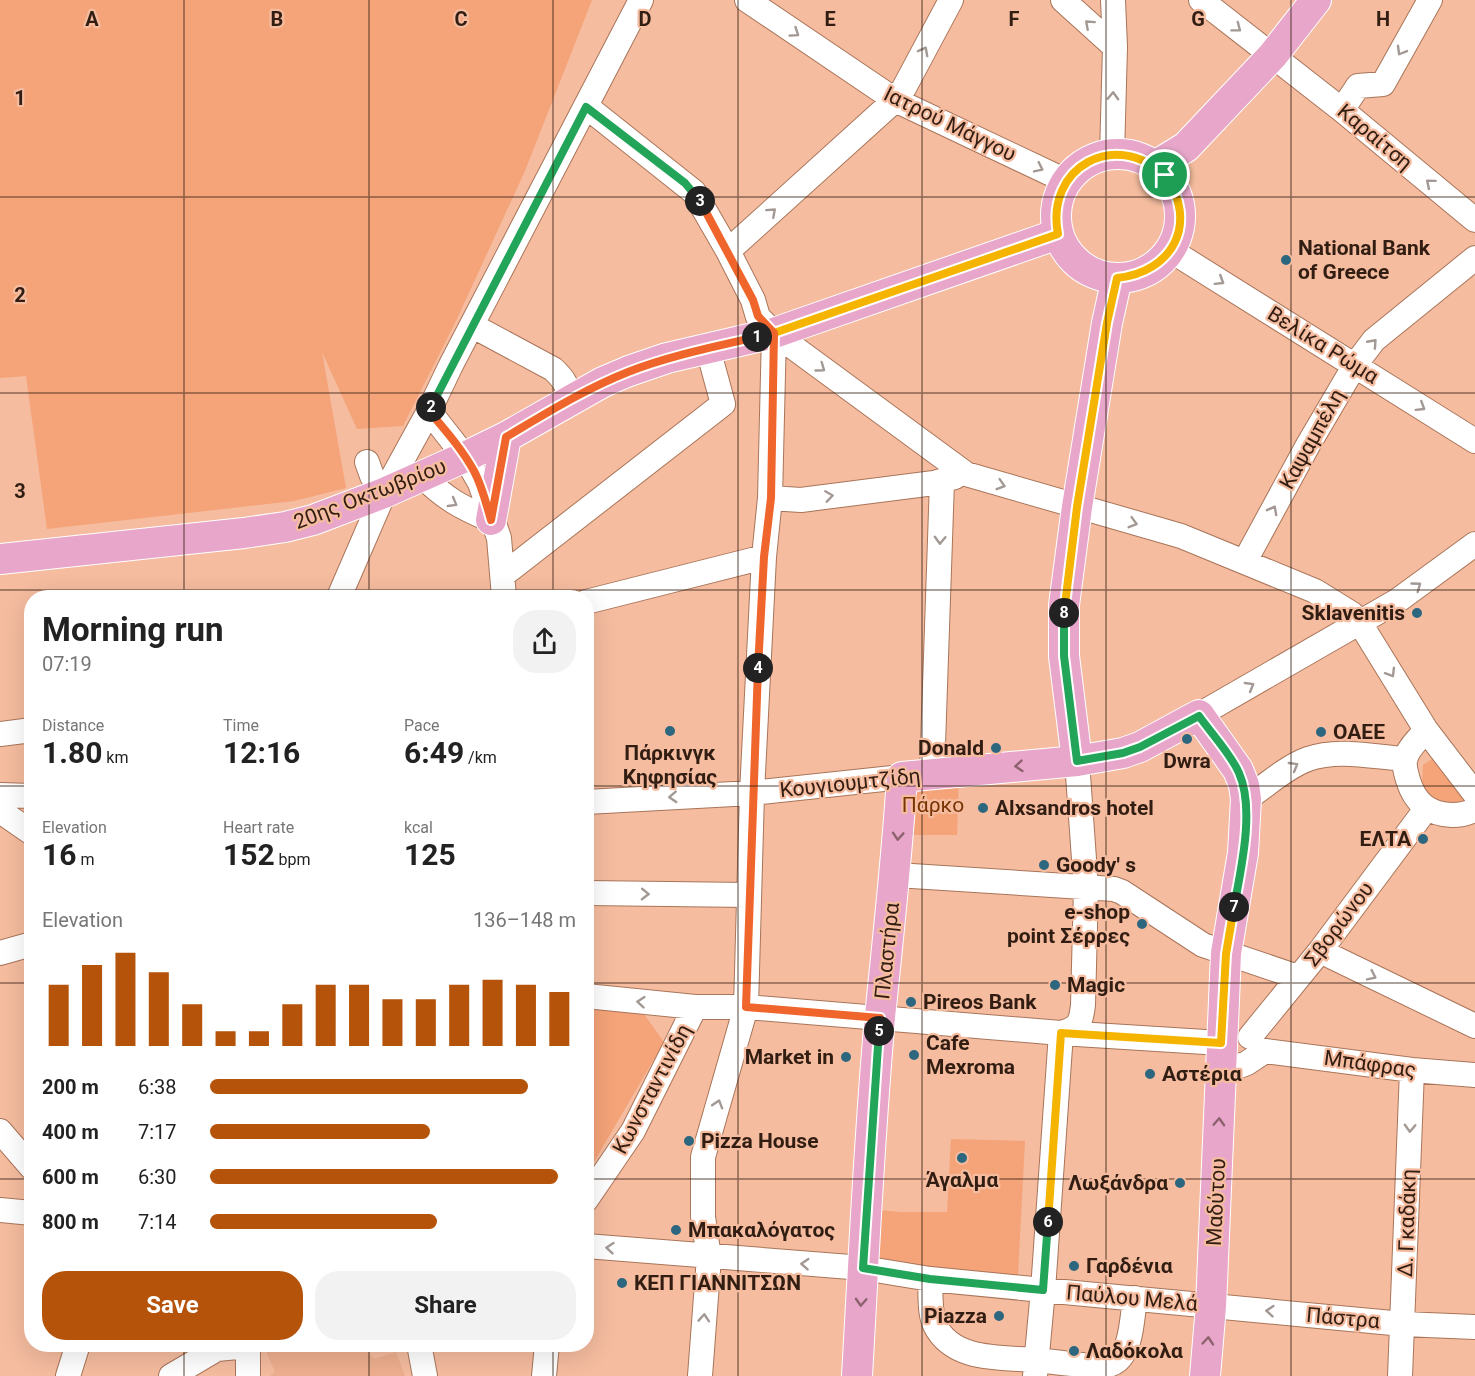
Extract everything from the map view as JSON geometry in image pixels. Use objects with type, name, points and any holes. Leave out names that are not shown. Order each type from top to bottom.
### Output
[{"type":"main road","points":[[1155,166],[1186,147],[1274,55],[1316,0]]},
{"type":"main road","points":[[1135,156],[1155,166],[1172,186],[1178,199],[1179,227],[1170,250],[1160,262],[1132,277],[1101,276],[1087,270],[1064,248],[1058,234],[1056,213],[1066,181],[1086,163],[1098,157],[1135,156]]},
{"type":"main road","name":"20ης Οκτωβρίου","points":[[0,559],[285,527],[313,520],[384,493],[465,457],[506,437],[603,382],[629,371],[667,358],[774,333],[1058,234]]},
{"type":"main road","points":[[1077,761],[1064,656],[1064,605],[1077,507],[1107,323],[1117,278]]},
{"type":"main road","points":[[491,520],[506,437]]},
{"type":"main road","name":"Κουγιουμτζίδη","points":[[902,777],[1077,761],[1123,753],[1140,747],[1199,716]]},
{"type":"main road","name":"Μαδύτου","points":[[1199,716],[1238,770],[1246,799],[1244,853],[1226,954],[1211,1306],[1205,1376]]},
{"type":"main road","name":"Πλαστήρα","points":[[857,1376],[880,1018],[896,874],[902,777]]},
{"type":"street","points":[[342,590],[384,493],[429,411],[641,0]]},
{"type":"street","name":"Ιατρού Μάγγου","points":[[747,0],[895,100],[1066,181]]},
{"type":"street","points":[[728,251],[895,100],[904,88],[951,0]]},
{"type":"street","points":[[1063,0],[1115,48]]},
{"type":"street","points":[[1112,155],[1115,48],[1113,0]]},
{"type":"street","name":"Καραίτση","points":[[1201,0],[1274,55],[1475,220]]},
{"type":"street","points":[[1342,110],[1358,86],[1383,84],[1430,0]]},
{"type":"street","points":[[586,107],[694,192],[728,251],[753,300],[758,316],[774,333],[966,474],[1181,536],[1315,591],[1352,614],[1360,623],[1426,730],[1475,794]]},
{"type":"street","name":"Βελίκα Ρώμα","points":[[1170,250],[1475,441]]},
{"type":"street","name":"Καψαμπέλη","points":[[1245,561],[1308,445],[1355,365],[1374,340],[1475,258]]},
{"type":"street","points":[[473,326],[553,369],[567,386],[570,401]]},
{"type":"street","points":[[700,1376],[709,1257],[703,1217],[703,1157],[746,1007],[752,793],[764,557],[771,498],[774,333]]},
{"type":"street","points":[[503,586],[723,404],[708,349]]},
{"type":"street","points":[[429,411],[465,457],[480,483],[499,538],[503,586]]},
{"type":"street","points":[[367,462],[372,476],[384,493]]},
{"type":"street","points":[[771,498],[801,500],[942,481],[966,474]]},
{"type":"street","points":[[422,476],[444,498],[491,520]]},
{"type":"street","points":[[932,774],[942,481]]},
{"type":"street","points":[[1199,716],[1397,601],[1475,544]]},
{"type":"street","points":[[594,600],[764,557]]},
{"type":"street","points":[[1426,730],[1409,749],[1405,759],[1405,770],[1412,792],[1426,809],[1441,814],[1457,815],[1475,809]]},
{"type":"street","points":[[0,734],[24,731]]},
{"type":"street","points":[[1246,799],[1292,767],[1321,756],[1336,754],[1405,759]]},
{"type":"street","points":[[1061,1033],[1074,1030],[1081,1018],[1084,981],[1086,888],[1077,761]]},
{"type":"street","name":"Κουγιουμτζίδη","points":[[594,802],[752,793],[902,777]]},
{"type":"street","points":[[0,795],[24,797]]},
{"type":"street","name":"Σβορώνου","points":[[1258,1044],[1298,977],[1426,809]]},
{"type":"street","points":[[0,811],[24,828]]},
{"type":"street","points":[[896,874],[1106,888],[1122,892],[1203,945],[1298,977]]},
{"type":"street","points":[[594,893],[749,895]]},
{"type":"street","points":[[0,952],[24,946]]},
{"type":"street","points":[[1320,951],[1475,1026]]},
{"type":"street","points":[[594,997],[695,1007],[746,1007],[1061,1033],[1221,1035]]},
{"type":"street","name":"Κωνσταντινίδη","points":[[594,1188],[633,1131],[695,1007]]},
{"type":"street","points":[[1035,1368],[1043,1290],[1061,1033]]},
{"type":"street","name":"Μπάφρας","points":[[1221,1035],[1258,1044],[1412,1070],[1472,1073]]},
{"type":"street","points":[[1222,1073],[1247,1063],[1258,1044]]},
{"type":"street","name":"Δ. Γκαδάκη","points":[[1400,1376],[1412,1070]]},
{"type":"street","points":[[0,1131],[24,1159]]},
{"type":"street","points":[[0,1210],[24,1212]]},
{"type":"street","name":"Παύλου Μελά","points":[[594,1247],[863,1268],[930,1279],[1211,1306]]},
{"type":"street","points":[[930,1279],[935,1324],[944,1336],[957,1347],[971,1354],[1000,1358],[1035,1368],[1112,1364],[1122,1357],[1130,1337],[1135,1298]]},
{"type":"street","name":"Πάστρα","points":[[1211,1306],[1403,1324],[1475,1327]]},
{"type":"street","points":[[68,1376],[76,1352]]},
{"type":"street","points":[[171,1376],[205,1352]]},
{"type":"street","points":[[248,1352],[248,1376]]},
{"type":"street","points":[[420,1352],[425,1376]]},
{"type":"street","points":[[544,1376],[546,1352]]},
{"type":"shaded area","points":[[266,1352],[367,1352],[374,1359],[396,1352],[405,1376],[270,1376],[275,1372]]},
{"type":"green space","points":[[0,0],[592,0],[525,171],[456,321],[403,426],[357,429],[322,352],[346,488],[294,501],[47,529],[26,376],[0,378]]},
{"type":"green space","points":[[1435,757],[1470,799],[1458,805],[1434,799],[1422,787],[1423,765]]},
{"type":"green space","name":"Πάρκο","points":[[909,774],[959,774],[957,835],[906,835]]},
{"type":"green space","points":[[594,1003],[638,1006],[664,1042],[594,1162]]},
{"type":"green space","points":[[951,1139],[1025,1141],[1017,1293],[876,1283],[879,1210],[947,1212]]},
{"type":"place","name":"National Bank of Greece","points":[[1286,260]]},
{"type":"place","name":"Sklavenitis","points":[[1417,613]]},
{"type":"place","name":"Πάρκινγκ Κηφησίας","points":[[670,731]]},
{"type":"place","name":"ΟΑΕΕ","points":[[1321,732]]},
{"type":"place","name":"Dwra","points":[[1187,739]]},
{"type":"place","name":"Donald","points":[[996,748]]},
{"type":"place","name":"Alxsandros hotel","points":[[983,808]]},
{"type":"place","name":"ΕΛΤΑ","points":[[1423,839]]},
{"type":"place","name":"Goody' s","points":[[1044,865]]},
{"type":"place","name":"e-shop point Σέρρες","points":[[1142,924]]},
{"type":"place","name":"Magic","points":[[1055,985]]},
{"type":"place","name":"Pireos Bank","points":[[911,1002]]},
{"type":"place","name":"Cafe Mexroma","points":[[914,1055]]},
{"type":"place","name":"Market in","points":[[846,1057]]},
{"type":"place","name":"Αστέρια","points":[[1150,1074]]},
{"type":"place","name":"Pizza House","points":[[689,1141]]},
{"type":"place","name":"Άγαλμα","points":[[962,1158]]},
{"type":"place","name":"Λωξάνδρα","points":[[1180,1183]]},
{"type":"place","name":"Μπακαλόγατος","points":[[676,1230]]},
{"type":"place","name":"Γαρδένια","points":[[1074,1266]]},
{"type":"place","name":"ΚΕΠ ΓΙΑΝΝΙΤΣΩΝ","points":[[622,1283]]},
{"type":"place","name":"Piazza","points":[[999,1316]]},
{"type":"place","name":"Λαδόκολα","points":[[1074,1351]]},
{"type":"route","points":[[1165,175],[1155,166],[1135,156],[1098,157],[1075,171],[1066,181],[1056,213],[1058,234],[774,333],[667,358],[603,382],[506,437],[491,520],[474,471],[429,411],[586,107],[694,192],[728,251],[753,300],[758,316],[774,333],[771,498],[764,557],[752,793],[746,1007],[880,1018],[863,1268],[930,1279],[1043,1290],[1061,1033],[1221,1043],[1226,954],[1244,853],[1246,799],[1238,770],[1199,716],[1140,747],[1123,753],[1077,761],[1064,656],[1064,605],[1077,507],[1107,323],[1117,278],[1132,277],[1147,271],[1160,262],[1176,239],[1180,213],[1178,199],[1165,175]]}]
